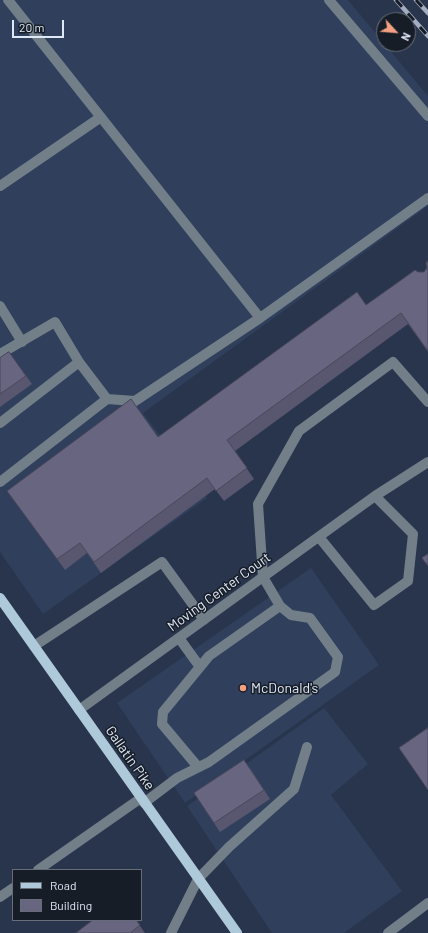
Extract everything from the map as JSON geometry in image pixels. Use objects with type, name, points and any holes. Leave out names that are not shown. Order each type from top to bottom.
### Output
[{"type":"main road","name":"Gallatin Pike","points":[[0,598],[237,933]]},
{"type":"street","points":[[8,0],[260,318]]},
{"type":"street","points":[[329,0],[428,116]]},
{"type":"street","points":[[0,186],[101,117]]},
{"type":"street","points":[[0,482],[107,399],[136,401],[260,318],[428,198]]},
{"type":"street","points":[[0,306],[22,342]]},
{"type":"street","points":[[0,354],[55,322],[79,362],[107,399]]},
{"type":"street","points":[[0,423],[79,362]]},
{"type":"street","points":[[40,869],[177,778],[209,762],[335,672],[338,657],[310,618],[291,614],[280,606],[263,577],[258,504],[299,431],[394,362],[428,402]]},
{"type":"street","name":"Moving Center Court","points":[[79,710],[375,496],[428,462]]},
{"type":"street","points":[[319,537],[374,605],[408,581],[413,534],[375,496]]},
{"type":"street","points":[[34,646],[162,562],[204,620]]},
{"type":"street","points":[[198,768],[162,724],[163,712],[209,656],[280,606]]},
{"type":"street","points":[[179,638],[200,668]]},
{"type":"street","points":[[171,933],[198,879],[229,847],[294,788],[307,747]]},
{"type":"street","points":[[0,897],[12,889]]},
{"type":"street","points":[[388,933],[428,903]]},
{"type":"shaded area","points":[[0,0],[348,0],[376,34],[376,52],[391,52],[428,96],[428,206],[143,413],[207,498],[43,614],[0,552]]},
{"type":"shaded area","points":[[311,568],[379,665],[185,803],[117,703]]},
{"type":"shaded area","points":[[324,708],[368,764],[331,795],[402,891],[344,933],[272,933],[187,806]]},
{"type":"building","points":[[428,261],[428,351],[401,313],[227,440],[247,468],[216,491],[207,478],[94,562],[80,543],[57,559],[7,491],[131,399],[158,437],[357,292],[366,305],[415,270],[418,272],[424,272],[427,268],[426,263]]},
{"type":"building","points":[[9,352],[26,376],[0,394],[0,358]]},
{"type":"building","points":[[428,554],[428,566],[422,558]]},
{"type":"building","points":[[428,728],[428,790],[399,748]]},
{"type":"building","points":[[244,760],[264,790],[214,823],[194,793]]},
{"type":"building","points":[[92,921],[137,921],[140,925],[130,933],[76,933]]},
{"type":"railway","points":[[396,0],[428,36]]},
{"type":"railway","points":[[416,0],[428,13]]},
{"type":"place","name":"McDonald's","points":[[243,688]]}]
